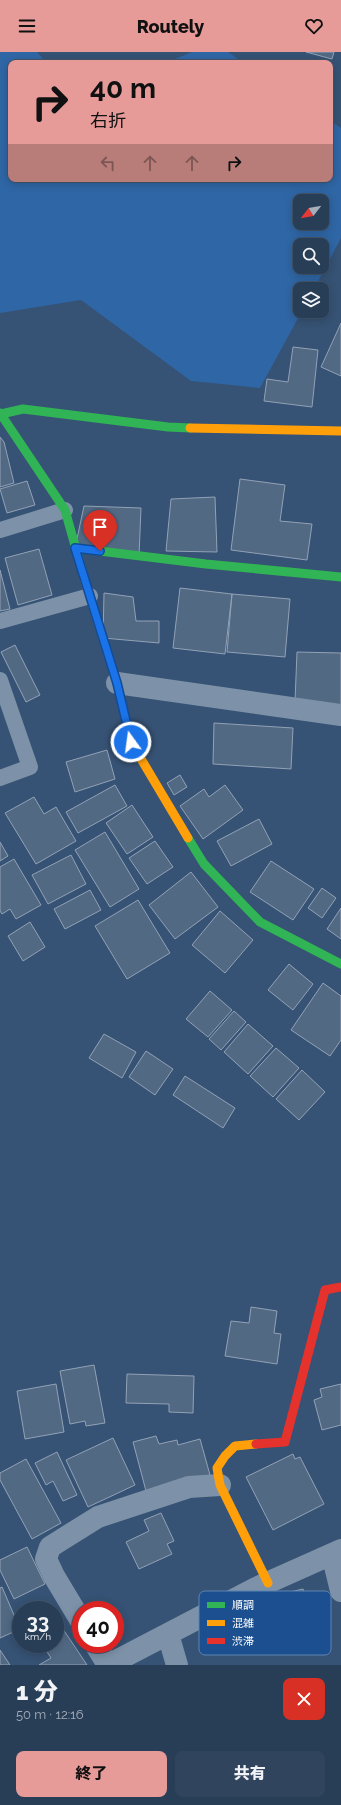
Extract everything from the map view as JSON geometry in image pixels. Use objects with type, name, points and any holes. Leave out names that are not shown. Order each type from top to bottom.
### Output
[{"type":"street","points":[[341,431],[168,428],[23,409],[0,414],[65,510],[75,548],[117,683],[131,742],[204,864],[260,922],[341,964]]},
{"type":"street","points":[[75,548],[206,564],[341,577]]},
{"type":"street","points":[[117,683],[341,716]]},
{"type":"street","points":[[268,1583],[220,1485],[217,1468],[225,1456],[235,1446],[285,1442],[325,1290],[341,1287]]},
{"type":"street","points":[[72,1605],[54,1576],[46,1559],[50,1547],[98,1517],[189,1488],[220,1485]]},
{"type":"street","points":[[252,1591],[336,1552],[341,1591]]},
{"type":"street","points":[[113,1665],[114,1662],[199,1618]]},
{"type":"street","points":[[168,1634],[177,1665]]},
{"type":"street","points":[[101,1653],[108,1665]]},
{"type":"lane","points":[[0,530],[65,510]]},
{"type":"lane","points":[[0,622],[90,596]]},
{"type":"lane","points":[[0,680],[30,767],[0,778]]},
{"type":"shaded area","points":[[0,52],[37,52],[44,60],[8,60],[8,182],[333,182],[333,122],[341,128],[341,238],[329,261],[329,238],[293,238],[293,274],[322,274],[318,282],[293,282],[293,318],[298,318],[260,388],[191,381],[81,300],[0,313]]},
{"type":"shaded area","points":[[192,52],[228,52],[240,60],[172,60]]},
{"type":"building","points":[[306,52],[334,52],[332,59]]},
{"type":"building","points":[[341,323],[341,376],[321,367]]},
{"type":"building","points":[[293,347],[318,350],[312,407],[264,401],[267,379],[288,382]]},
{"type":"building","points":[[0,437],[4,442],[14,483],[0,487]]},
{"type":"building","points":[[240,479],[285,485],[280,521],[312,524],[307,560],[231,550]]},
{"type":"building","points":[[27,481],[35,505],[7,513],[0,489]]},
{"type":"building","points":[[215,497],[217,552],[166,551],[171,499]]},
{"type":"building","points":[[84,506],[141,508],[139,556],[75,548]]},
{"type":"building","points":[[39,549],[52,595],[18,605],[5,558]]},
{"type":"building","points":[[0,570],[10,609],[0,611]]},
{"type":"building","points":[[180,588],[232,594],[225,654],[173,648]]},
{"type":"building","points":[[104,593],[133,597],[136,621],[159,621],[159,643],[103,638]]},
{"type":"building","points":[[232,594],[290,599],[285,657],[227,652]]},
{"type":"building","points":[[15,645],[40,695],[26,702],[1,652]]},
{"type":"building","points":[[297,652],[341,653],[341,707],[295,701]]},
{"type":"building","points":[[214,723],[293,728],[291,769],[213,764]]},
{"type":"building","points":[[107,750],[115,779],[75,792],[66,762]]},
{"type":"building","points":[[180,775],[187,787],[174,795],[167,783]]},
{"type":"building","points":[[115,785],[127,806],[78,833],[66,812]]},
{"type":"building","points":[[225,785],[243,810],[203,839],[180,806],[204,789],[209,797]]},
{"type":"building","points":[[34,797],[44,814],[56,807],[76,841],[36,864],[5,813]]},
{"type":"building","points":[[132,805],[153,837],[127,854],[106,823]]},
{"type":"building","points":[[259,819],[272,844],[231,866],[217,841]]},
{"type":"building","points":[[105,832],[139,889],[110,907],[75,850]]},
{"type":"building","points":[[155,841],[173,867],[147,884],[129,858]]},
{"type":"building","points":[[0,842],[8,856],[0,861]]},
{"type":"building","points":[[71,855],[86,884],[48,904],[32,875]]},
{"type":"building","points":[[14,859],[41,905],[16,919],[10,909],[2,914],[0,911],[0,867]]},
{"type":"building","points":[[271,861],[314,889],[293,920],[250,892]]},
{"type":"building","points":[[191,872],[218,907],[175,939],[149,905]]},
{"type":"building","points":[[322,888],[336,898],[322,918],[308,908]]},
{"type":"building","points":[[90,890],[101,910],[65,929],[54,909]]},
{"type":"building","points":[[138,900],[170,953],[127,979],[95,926]]},
{"type":"building","points":[[341,908],[341,939],[327,929]]},
{"type":"building","points":[[220,911],[253,940],[225,973],[192,945]]},
{"type":"building","points":[[30,922],[45,947],[23,961],[8,936]]},
{"type":"building","points":[[289,964],[313,984],[293,1010],[268,990]]},
{"type":"building","points":[[323,983],[341,996],[341,1040],[330,1056],[291,1030]]},
{"type":"building","points":[[210,991],[232,1010],[208,1037],[186,1019]]},
{"type":"building","points":[[234,1011],[246,1022],[221,1050],[209,1039]]},
{"type":"building","points":[[248,1024],[273,1046],[248,1074],[224,1052]]},
{"type":"building","points":[[104,1034],[136,1052],[122,1078],[89,1058]]},
{"type":"building","points":[[276,1048],[299,1068],[273,1097],[250,1076]]},
{"type":"building","points":[[146,1051],[173,1069],[155,1095],[129,1077]]},
{"type":"building","points":[[302,1070],[325,1092],[299,1120],[276,1099]]},
{"type":"building","points":[[185,1076],[235,1108],[223,1128],[173,1095]]},
{"type":"building","points":[[251,1307],[277,1311],[274,1333],[281,1334],[277,1364],[225,1356],[231,1321],[249,1323]]},
{"type":"building","points":[[94,1365],[105,1423],[86,1426],[85,1421],[70,1424],[60,1371]]},
{"type":"building","points":[[127,1374],[194,1376],[193,1413],[169,1412],[169,1404],[126,1403]]},
{"type":"building","points":[[56,1384],[64,1432],[25,1439],[17,1391]]},
{"type":"building","points":[[341,1384],[341,1425],[322,1430],[314,1400],[322,1397],[320,1389]]},
{"type":"building","points":[[156,1436],[159,1444],[177,1440],[178,1445],[200,1439],[210,1475],[146,1491],[133,1442]]},
{"type":"building","points":[[113,1438],[135,1485],[88,1507],[66,1460]]},
{"type":"building","points":[[57,1452],[77,1495],[63,1501],[53,1481],[46,1485],[35,1463]]},
{"type":"building","points":[[293,1454],[295,1459],[300,1457],[324,1504],[273,1530],[246,1477]]},
{"type":"building","points":[[26,1459],[61,1523],[32,1539],[0,1480],[0,1473]]},
{"type":"building","points":[[161,1513],[174,1541],[167,1544],[172,1554],[139,1569],[126,1542],[149,1531],[144,1520]]},
{"type":"building","points":[[27,1547],[45,1584],[14,1599],[0,1570],[0,1560]]},
{"type":"building","points":[[2,1587],[12,1610],[12,1633],[0,1638],[0,1588]]},
{"type":"building","points":[[64,1630],[72,1642],[72,1653],[79,1653],[87,1665],[39,1665],[51,1658],[48,1653],[64,1653]]},
{"type":"building","points":[[0,1650],[10,1665],[0,1665]]},
{"type":"traffic: fast","points":[[1,414],[23,409],[168,427],[190,428]]},
{"type":"traffic: fast","points":[[0,413],[65,510],[85,581]]},
{"type":"traffic: fast","points":[[75,548],[206,564],[341,577]]},
{"type":"traffic: fast","points":[[188,838],[204,864],[260,922],[341,964]]},
{"type":"traffic: slow","points":[[190,428],[341,431]]},
{"type":"traffic: slow","points":[[85,581],[117,683],[131,742],[188,838]]},
{"type":"traffic: slow","points":[[256,1444],[235,1446],[225,1456],[217,1468],[220,1485],[268,1583]]},
{"type":"traffic: jam","points":[[256,1444],[285,1442],[325,1290],[341,1287]]},
{"type":"route","points":[[100,551],[75,548],[117,683],[131,742]]}]
